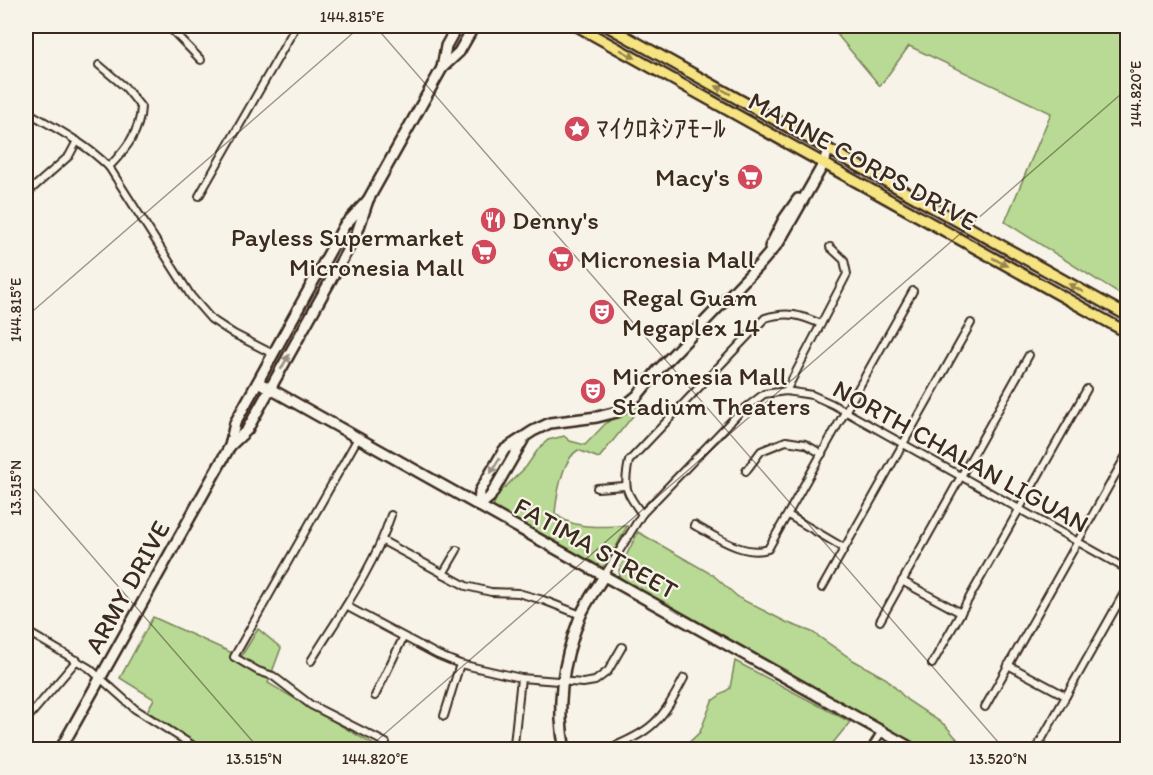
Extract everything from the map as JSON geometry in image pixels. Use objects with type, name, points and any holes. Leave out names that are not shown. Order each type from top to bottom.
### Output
[{"type":"main road","name":"ARMY DRIVE","points":[[230,446],[247,430],[357,233],[368,200],[441,68],[446,46],[457,26]]},
{"type":"main road","name":"ARMY DRIVE","points":[[441,68],[459,52],[474,26]]},
{"type":"main road","name":"MARINE CORPS DRIVE","points":[[577,26],[1128,333]]},
{"type":"main road","points":[[607,26],[1128,316]]},
{"type":"main road","points":[[479,506],[480,490],[504,450],[526,435],[550,423],[608,415],[627,406],[658,370],[761,263],[784,219],[828,149]]},
{"type":"main road","name":"ARMY DRIVE","points":[[60,750],[230,446],[235,423],[344,226],[368,200]]},
{"type":"main road","name":"FATIMA STREET","points":[[258,382],[915,750]]},
{"type":"main road","points":[[565,750],[559,710],[561,680],[581,615],[604,576]]},
{"type":"street","points":[[168,26],[201,60]]},
{"type":"street","points":[[199,196],[296,26]]},
{"type":"street","points":[[99,64],[125,87],[141,107],[141,118],[129,146],[109,167]]},
{"type":"street","points":[[26,111],[95,153],[109,167],[191,296],[211,319],[273,354]]},
{"type":"street","points":[[26,194],[69,156],[77,141]]},
{"type":"street","points":[[786,391],[847,274],[844,260],[830,247]]},
{"type":"street","points":[[694,525],[738,548],[758,552],[768,549],[913,291]]},
{"type":"street","points":[[642,514],[628,496],[625,486],[629,461],[765,318],[780,313],[795,314],[821,324]]},
{"type":"street","points":[[822,588],[971,323]]},
{"type":"street","points":[[880,621],[1029,355]]},
{"type":"street","points":[[932,664],[1087,389]]},
{"type":"street","name":"NORTH CHALAN LIGUAN","points":[[604,576],[642,514],[739,413],[764,394],[786,391],[812,395],[845,412],[1128,570]]},
{"type":"street","points":[[358,438],[234,657],[258,671],[273,676],[312,705],[386,743]]},
{"type":"street","points":[[746,471],[761,451],[786,441],[805,444],[822,454]]},
{"type":"street","points":[[985,707],[1128,452]]},
{"type":"street","points":[[597,488],[625,486]]},
{"type":"street","points":[[311,661],[383,541],[391,515]]},
{"type":"street","points":[[788,515],[844,548]]},
{"type":"street","points":[[383,541],[466,586],[491,592],[526,595],[581,615]]},
{"type":"street","points":[[443,574],[457,550]]},
{"type":"street","points":[[902,581],[961,613]]},
{"type":"street","points":[[1039,744],[1128,586]]},
{"type":"street","points":[[346,606],[403,638],[460,664],[521,678],[595,681],[608,672],[622,647]]},
{"type":"street","points":[[26,631],[77,660],[135,709],[200,750]]},
{"type":"street","points":[[375,696],[403,638]]},
{"type":"street","points":[[26,720],[77,660]]},
{"type":"street","points":[[444,716],[460,664]]},
{"type":"street","points":[[1008,665],[1066,696]]},
{"type":"street","points":[[514,744],[521,678]]},
{"type":"street","points":[[605,750],[638,736],[656,723],[684,678]]},
{"type":"street","points":[[870,750],[882,731]]},
{"type":"green space","points":[[830,26],[1127,26],[1127,299],[1005,222],[1051,113],[909,46],[880,86]]},
{"type":"green space","points":[[640,401],[637,411],[599,458],[578,450],[572,455],[564,469],[559,487],[555,513],[562,519],[589,526],[627,526],[606,566],[597,567],[493,507],[497,495],[526,467],[539,448],[548,440],[564,436],[570,441],[585,445],[606,423]]},
{"type":"green space","points":[[638,532],[713,575],[739,598],[788,623],[812,632],[853,660],[887,679],[907,700],[945,725],[958,740],[975,749],[921,749],[628,585],[620,577],[619,570]]},
{"type":"green space","points":[[153,617],[241,657],[258,629],[281,648],[268,683],[381,749],[205,749],[147,711],[154,699],[120,678]]},
{"type":"green space","points":[[735,661],[850,722],[828,749],[682,749],[700,732],[712,701],[730,688]]},
{"type":"place","name":"ﾏｲｸﾛﾈｼｱﾓｰﾙ","points":[[577,129]]},
{"type":"place","name":"Macy's","points":[[750,177]]},
{"type":"place","name":"Denny's","points":[[493,220]]},
{"type":"place","name":"Payless Supermarket Micronesia Mall","points":[[484,252]]},
{"type":"place","name":"Micronesia Mall","points":[[561,259]]},
{"type":"place","name":"Regal Guam Megaplex 14","points":[[602,312]]},
{"type":"place","name":"Micronesia Mall Stadium Theaters","points":[[593,391]]}]
